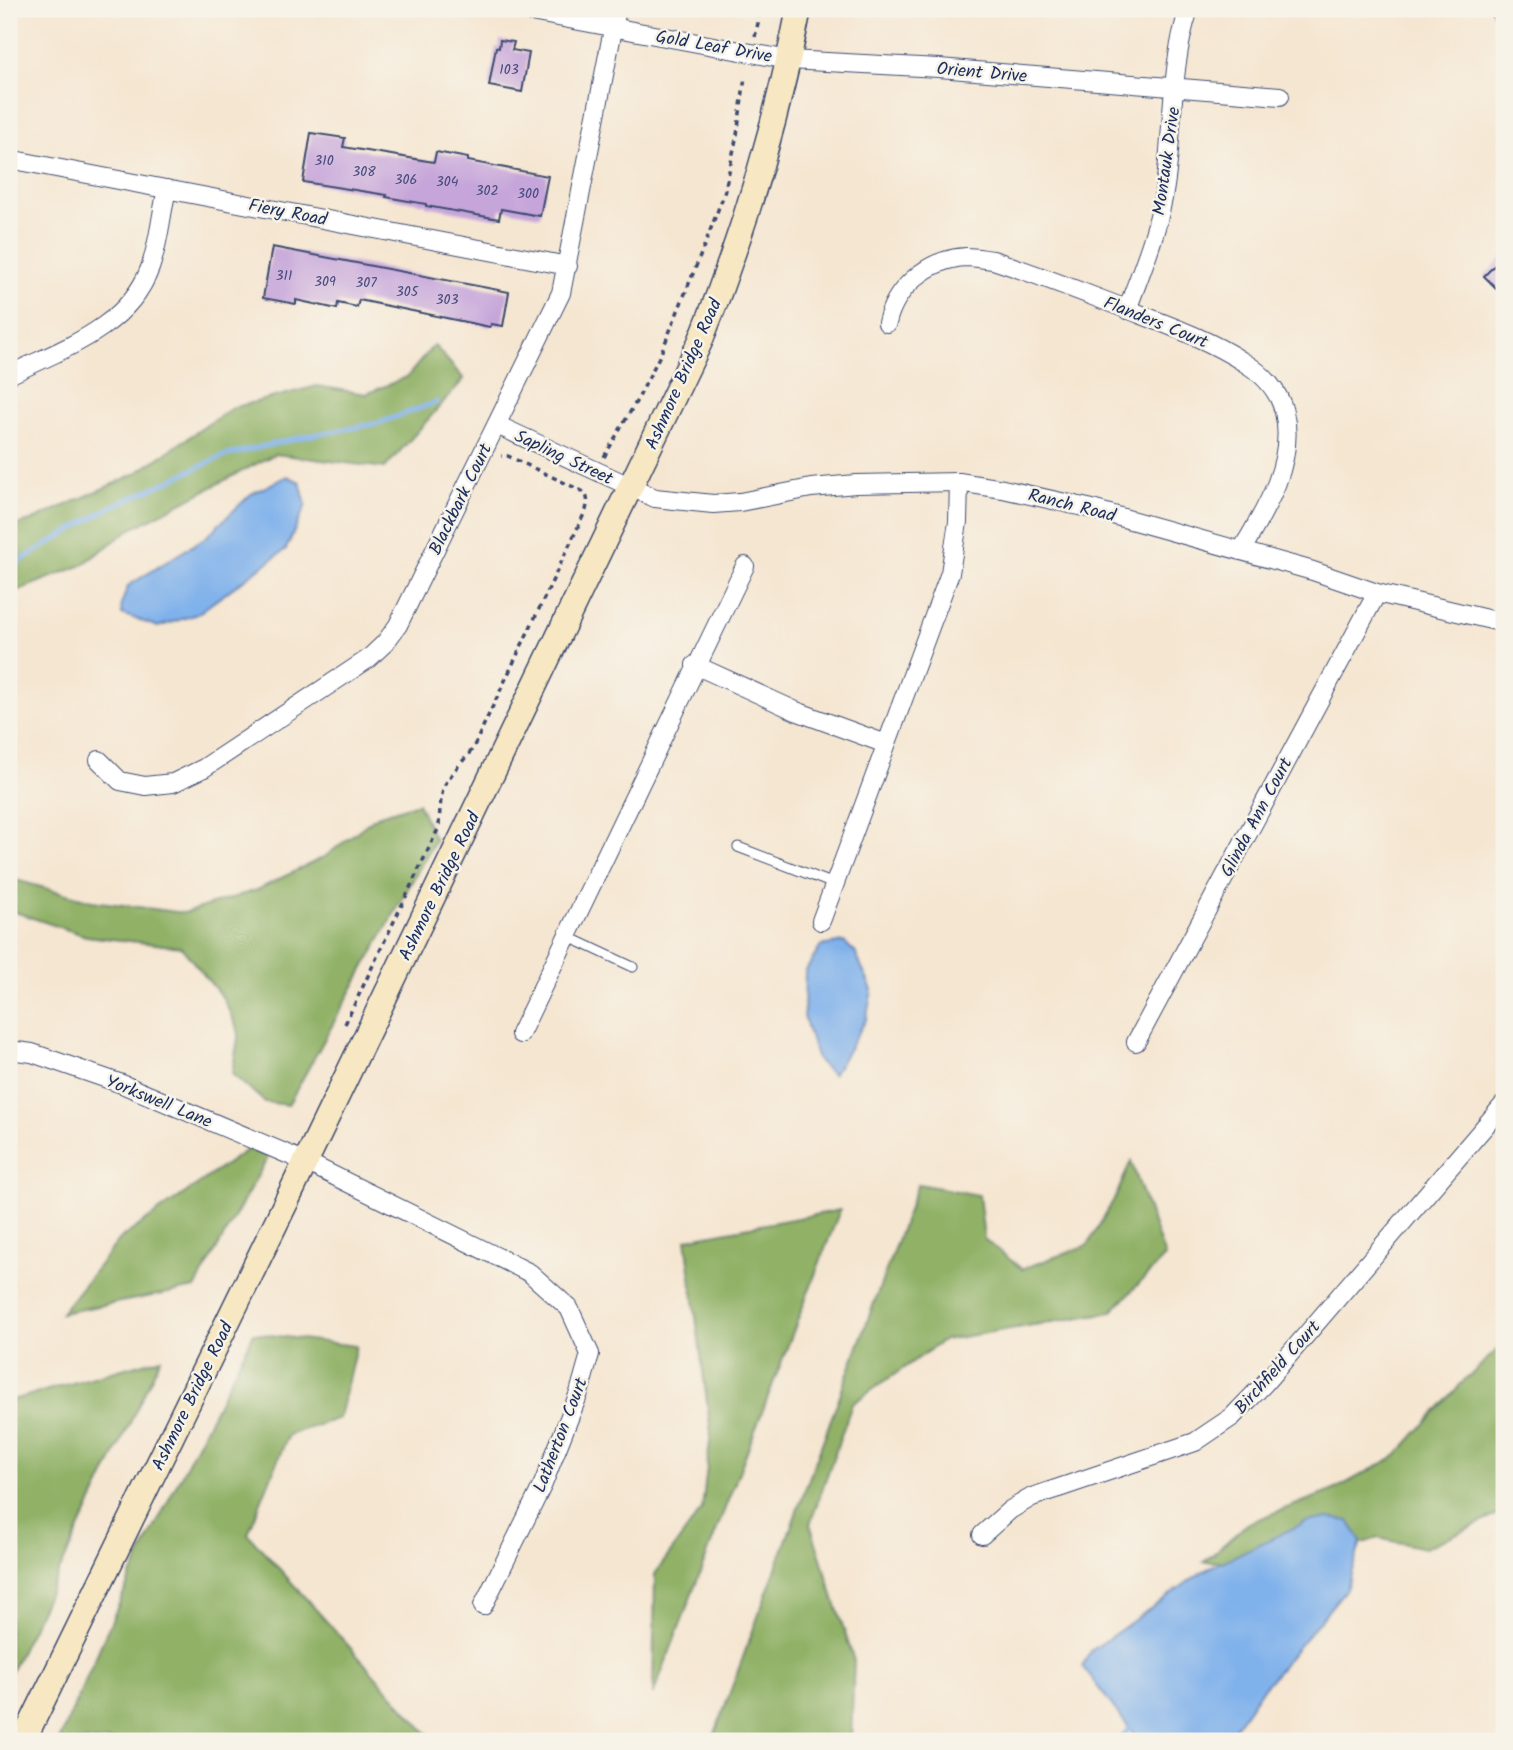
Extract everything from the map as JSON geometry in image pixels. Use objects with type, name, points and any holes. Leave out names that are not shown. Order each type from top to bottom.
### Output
[{"type":"main road","name":"Ashmore Bridge Road","points":[[23,1741],[306,1162],[700,342],[724,283],[762,170],[799,9]]},
{"type":"street","name":"Gold Leaf Drive","points":[[516,9],[789,60]]},
{"type":"street","name":"Blackbark Court","points":[[99,760],[120,781],[145,786],[173,783],[204,768],[368,659],[385,643],[398,625],[558,300],[568,266],[617,9]]},
{"type":"street","name":"Montauk Drive","points":[[1127,310],[1157,226],[1165,186],[1181,42],[1189,9]]},
{"type":"street","points":[[1500,9],[1504,22]]},
{"type":"street","name":"Orient Drive","points":[[789,60],[939,68],[1280,96]]},
{"type":"street","name":"Fiery Road","points":[[9,159],[568,266]]},
{"type":"street","points":[[9,375],[81,340],[104,326],[131,302],[143,285],[151,266],[167,189]]},
{"type":"street","name":"Flanders Court","points":[[887,324],[893,303],[903,288],[916,276],[947,261],[965,257],[993,260],[1213,344],[1246,363],[1270,385],[1281,403],[1286,435],[1279,476],[1264,512],[1241,551]]},
{"type":"street","name":"Sapling Street","points":[[497,425],[630,489]]},
{"type":"street","points":[[821,921],[950,573],[958,522],[959,482]]},
{"type":"street","name":"Ranch Road","points":[[630,489],[655,498],[713,504],[740,502],[811,488],[856,484],[959,482],[1088,508],[1377,593],[1504,623]]},
{"type":"street","points":[[520,1034],[695,665],[745,566]]},
{"type":"street","name":"Glinda Ann Court","points":[[1136,1042],[1377,593]]},
{"type":"street","points":[[695,665],[796,711],[886,744]]},
{"type":"street","name":"Yorkswell Lane","points":[[9,1050],[32,1053],[121,1084],[306,1162]]},
{"type":"street","name":"Birchfield Court","points":[[982,1535],[1010,1510],[1032,1497],[1195,1442],[1232,1417],[1264,1384],[1504,1104]]},
{"type":"street","name":"Latherton Court","points":[[306,1162],[530,1273],[569,1308],[590,1354],[579,1393],[543,1484],[483,1606]]},
{"type":"lane","points":[[738,847],[834,884]]},
{"type":"lane","points":[[566,936],[633,967]]},
{"type":"path","points":[[753,42],[761,9]]},
{"type":"path","points":[[604,457],[656,363],[705,244],[726,184],[737,135],[745,77]]},
{"type":"path","points":[[345,1024],[439,827],[441,792],[445,782],[472,750],[586,510],[588,500],[582,491],[508,456],[501,456],[497,425]]},
{"type":"green space","points":[[434,345],[464,379],[385,468],[275,454],[129,530],[82,565],[9,594],[9,527],[31,521],[135,474],[232,408],[317,386],[366,394],[407,377]]},
{"type":"green space","points":[[418,803],[435,840],[288,1105],[265,1102],[232,1074],[239,1032],[223,998],[181,947],[86,936],[9,910],[9,876],[92,901],[184,913],[257,890],[326,856],[377,816]]},
{"type":"green space","points":[[248,1149],[268,1157],[195,1288],[61,1313],[120,1239]]},
{"type":"green space","points":[[1131,1161],[1165,1257],[1111,1312],[944,1340],[852,1404],[810,1524],[854,1661],[851,1741],[712,1741],[918,1184],[979,1195],[984,1239],[1022,1269],[1088,1245],[1117,1194]]},
{"type":"green space","points":[[840,1210],[653,1695],[655,1574],[702,1509],[711,1433],[686,1239]]},
{"type":"green space","points":[[254,1333],[356,1346],[339,1418],[288,1435],[248,1534],[434,1741],[59,1741],[139,1558]]},
{"type":"green space","points":[[1504,1343],[1504,1512],[1425,1548],[1378,1538],[1310,1560],[1204,1562],[1248,1523],[1334,1490],[1396,1456],[1458,1387]]},
{"type":"green space","points":[[161,1358],[9,1676],[9,1401]]},
{"type":"water","points":[[287,476],[300,482],[306,505],[286,549],[197,614],[158,627],[122,614],[121,605],[128,586],[206,537],[251,494]]},
{"type":"water","points":[[844,942],[855,952],[872,990],[866,1020],[833,1075],[817,1060],[804,1016],[805,972],[821,946]]},
{"type":"water","points":[[1328,1518],[1349,1521],[1361,1542],[1346,1589],[1257,1696],[1226,1741],[1139,1741],[1082,1666],[1091,1651],[1203,1571],[1306,1522]]},
{"type":"building","points":[[500,40],[514,42],[512,50],[529,53],[522,92],[489,86],[496,47],[499,48]]},
{"type":"building","points":[[311,133],[345,138],[343,147],[434,162],[436,152],[548,176],[540,216],[501,209],[499,219],[426,206],[386,197],[387,195],[303,182]]},
{"type":"building","points":[[272,247],[509,292],[503,326],[491,324],[490,327],[359,300],[357,307],[338,303],[337,309],[296,300],[296,304],[263,298]]},
{"type":"building","points":[[1504,256],[1504,296],[1484,276]]},
{"type":"waterway","points":[[9,567],[109,508],[223,456],[307,436],[379,423],[437,402]]},
{"type":"waterway","points":[[1119,1741],[1129,1729]]}]
